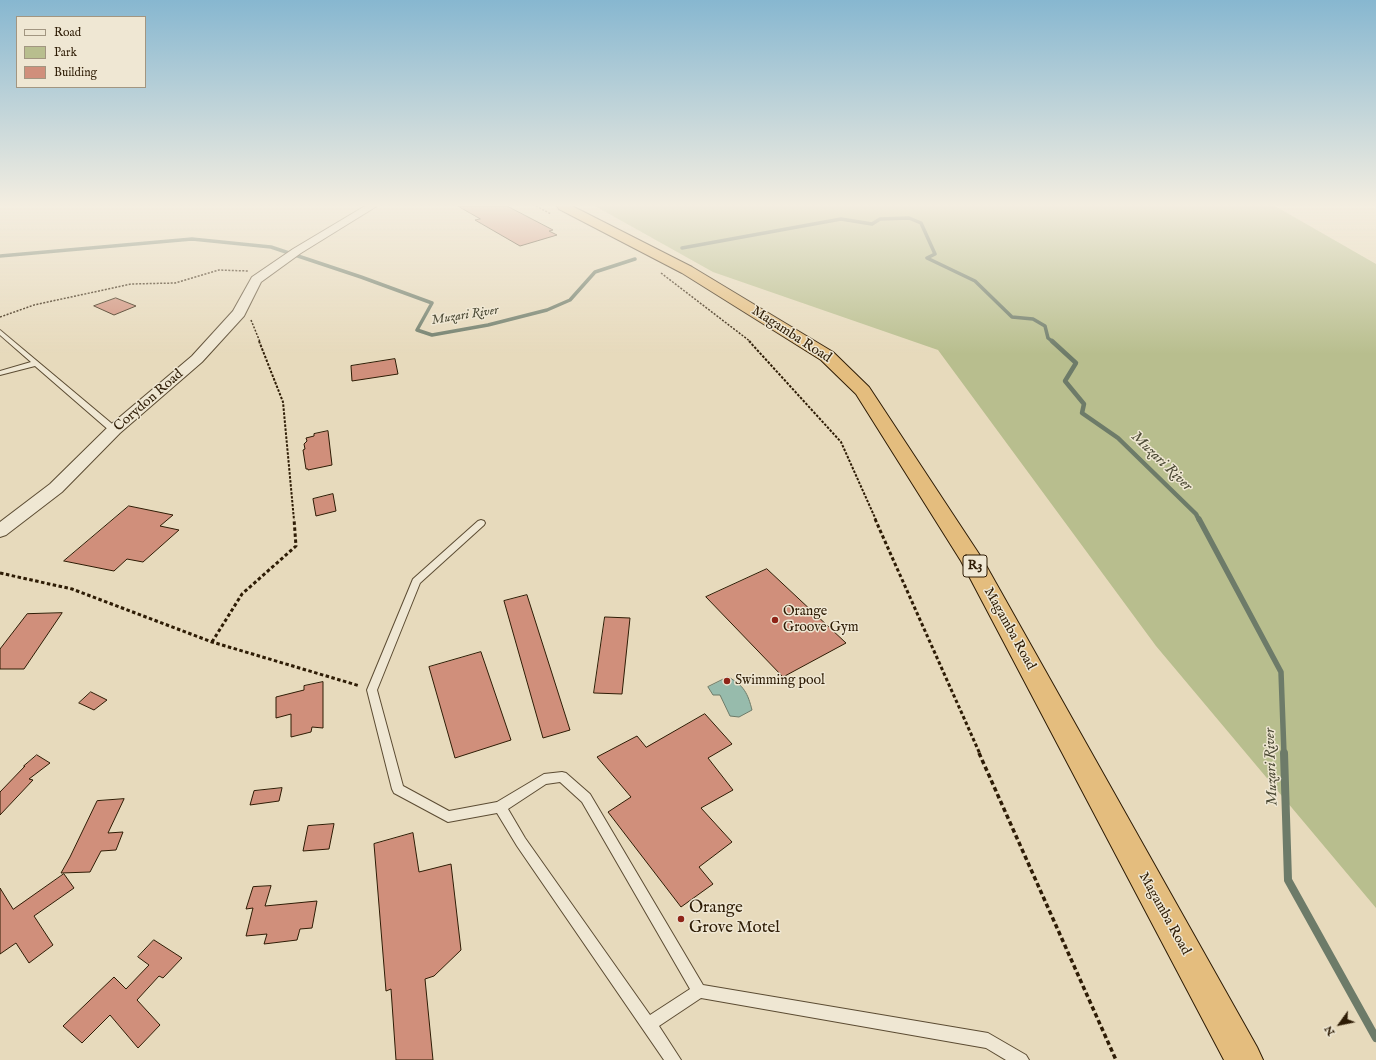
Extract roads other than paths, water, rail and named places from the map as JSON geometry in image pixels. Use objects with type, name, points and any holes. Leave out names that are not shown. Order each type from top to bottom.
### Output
[{"type":"highway","name":"Magamba Road","points":[[656,255],[687,270],[827,356],[863,390],[972,560],[1244,1060]]},
{"type":"street","name":"Corydon Road","points":[[0,531],[56,488],[114,430],[197,360],[239,313],[256,280],[291,255]]},
{"type":"lane","points":[[0,332],[114,430]]},
{"type":"lane","points":[[0,373],[36,363]]},
{"type":"lane","points":[[480,523],[416,581],[372,690],[398,789],[448,817],[500,807],[544,779],[562,777],[586,798],[699,991]]},
{"type":"lane","points":[[500,807],[521,842],[673,1060]]},
{"type":"lane","points":[[648,1024],[699,991],[988,1041],[1021,1060]]},
{"type":"waterway","name":"Muzari River","points":[[0,256],[6,255]]},
{"type":"waterway","name":"Muzari River","points":[[296,255],[432,303],[417,330],[432,335],[488,325],[547,310],[570,300],[595,272],[635,259]]},
{"type":"waterway","name":"Muzari River","points":[[932,255],[927,258],[975,281],[1012,317],[1033,319],[1045,326],[1048,338],[1053,342]]},
{"type":"waterway","name":"Muzari River","points":[[1052,341],[1076,363],[1065,381],[1084,404],[1082,413],[1118,438],[1196,514],[1199,520]]},
{"type":"waterway","name":"Muzari River","points":[[1199,519],[1281,672],[1284,754]]},
{"type":"waterway","name":"Muzari River","points":[[1284,753],[1288,880],[1376,1038]]},
{"type":"place","name":"Orange Groove Gym","points":[[775,620]]},
{"type":"place","name":"Swimming pool","points":[[727,681]]},
{"type":"place","name":"Orange Grove Motel","points":[[681,919]]}]
